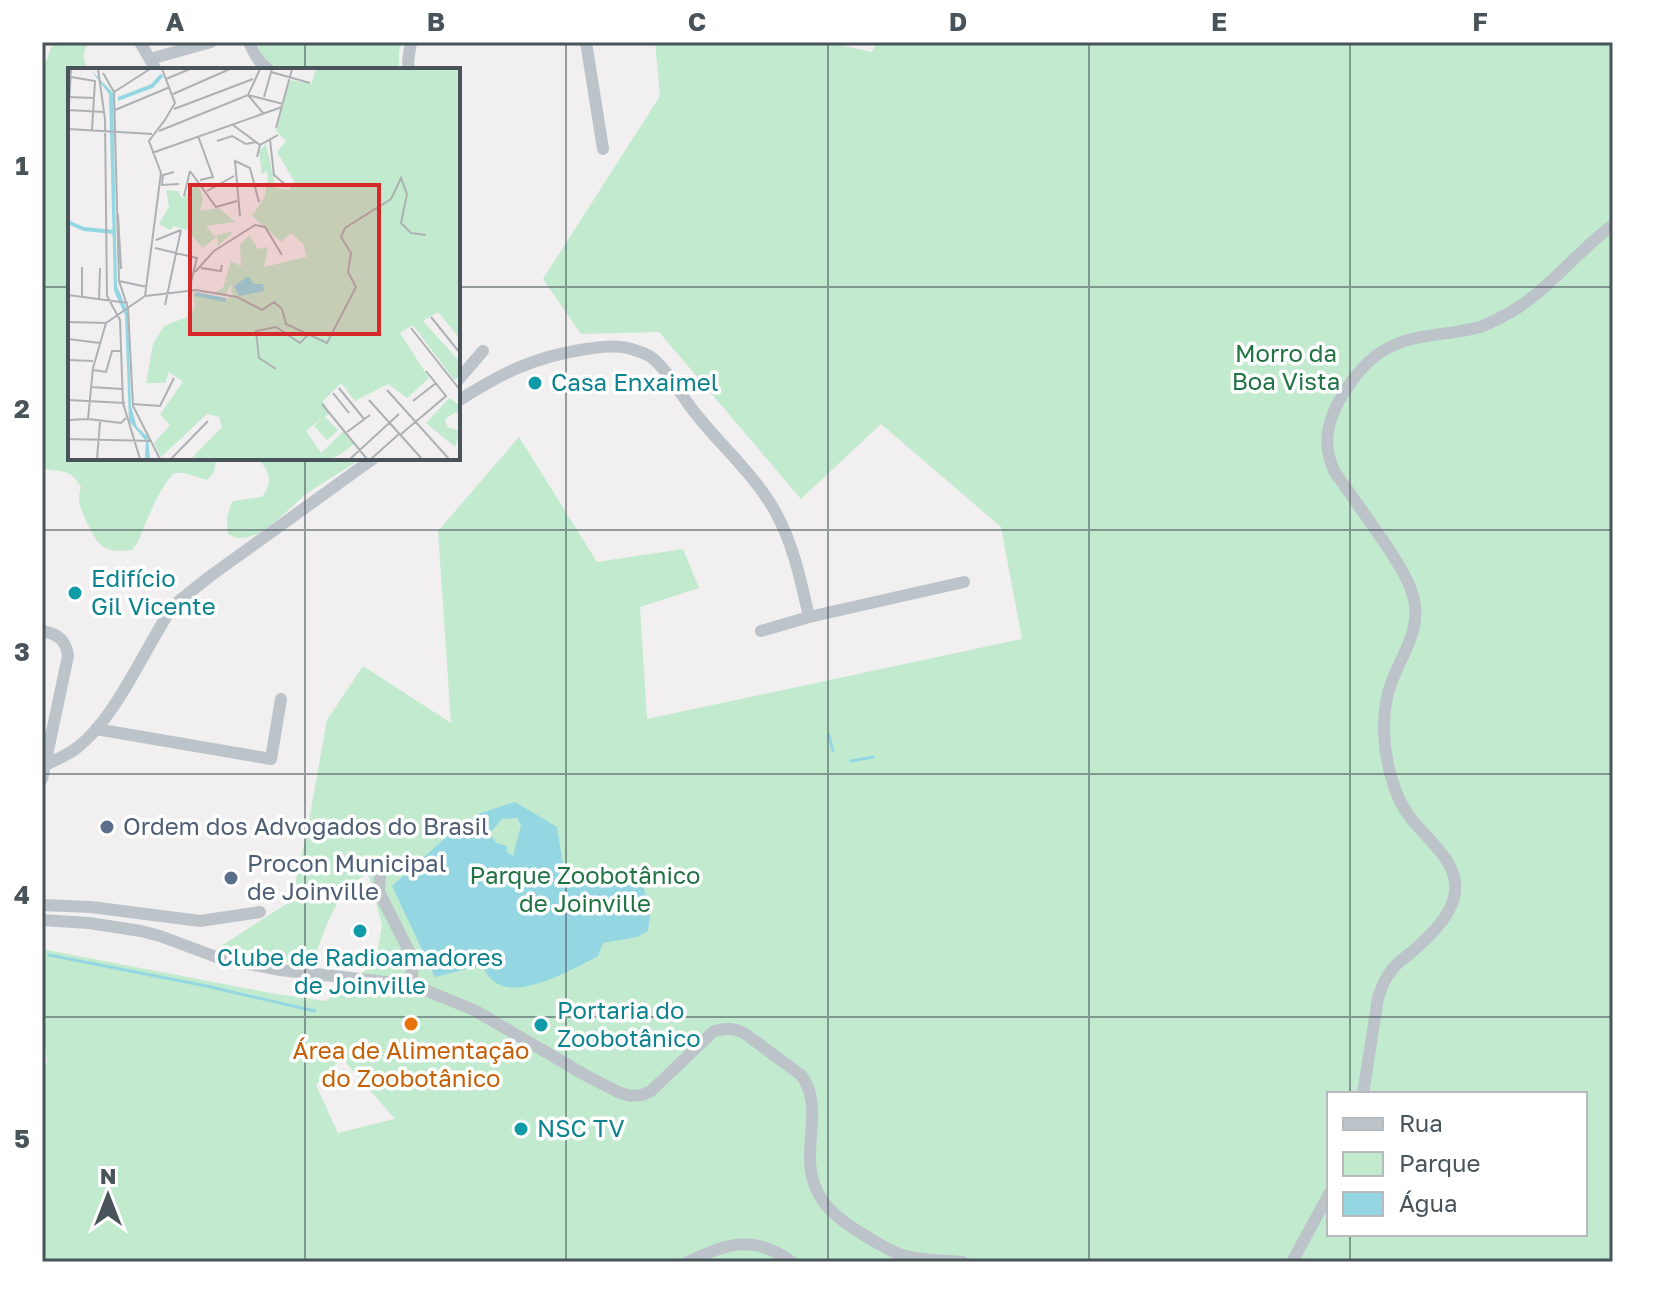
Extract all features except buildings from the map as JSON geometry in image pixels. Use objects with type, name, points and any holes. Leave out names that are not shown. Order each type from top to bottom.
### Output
[{"type":"street","points":[[140,42],[153,65],[211,42]]},
{"type":"street","points":[[249,42],[267,68]]},
{"type":"street","points":[[409,68],[411,42]]},
{"type":"street","points":[[586,42],[603,149]]},
{"type":"street","points":[[1363,1092],[1382,985],[1392,969],[1435,930],[1454,899],[1455,883],[1445,856],[1402,806],[1388,763],[1383,731],[1392,681],[1416,620],[1415,602],[1408,580],[1334,471],[1328,457],[1328,428],[1333,412],[1355,375],[1373,358],[1406,341],[1482,326],[1510,313],[1551,282],[1613,225]]},
{"type":"street","points":[[460,400],[491,380],[543,357],[604,346],[629,348],[649,356],[771,504],[788,539],[809,617]]},
{"type":"street","points":[[460,378],[483,351]]},
{"type":"street","points":[[45,765],[78,747],[96,729],[123,690],[158,628],[179,601],[371,460]]},
{"type":"street","points":[[761,631],[964,582]]},
{"type":"street","points":[[42,631],[58,636],[64,642],[68,656],[42,779]]},
{"type":"street","points":[[96,729],[271,759],[281,699]]},
{"type":"street","points":[[380,876],[381,896],[410,953],[413,985]]},
{"type":"street","points":[[260,912],[200,921],[91,907],[47,905],[47,920],[136,930],[248,965],[413,985],[474,1010],[585,1075],[630,1096],[651,1091],[714,1031],[734,1029],[801,1075],[808,1084],[813,1103],[811,1176],[822,1202],[831,1213],[887,1249],[902,1255],[963,1262]]},
{"type":"street","points":[[126,911],[136,930]]},
{"type":"street","points":[[112,926],[126,911]]},
{"type":"street","points":[[1292,1262],[1327,1198]]},
{"type":"street","points":[[688,1262],[716,1249],[739,1243],[759,1244],[779,1252],[792,1262]]},
{"type":"green space","points":[[53,42],[88,42],[83,56],[87,68],[68,68],[68,460],[216,460],[214,472],[207,480],[174,473],[159,495],[132,550],[111,550],[101,545],[81,509],[81,487],[77,481],[65,472],[42,469],[42,65]]},
{"type":"green space","points":[[256,42],[402,42],[399,68],[285,68],[270,64]]},
{"type":"green space","name":"Morro da Boa Vista","points":[[655,42],[825,42],[872,52],[877,42],[1613,42],[1613,1262],[42,1262],[42,1069],[47,1061],[42,1028],[42,949],[326,1001],[376,962],[382,925],[368,873],[338,902],[311,965],[253,960],[215,950],[291,901],[327,720],[363,666],[451,723],[438,531],[519,437],[597,562],[683,549],[699,588],[640,607],[647,719],[1022,639],[1001,527],[881,424],[801,499],[659,332],[581,334],[543,279],[660,96]],"holes":[[[342,1058],[395,1119],[338,1133],[316,1085]]]},
{"type":"green space","points":[[258,460],[359,460],[306,494],[258,534],[237,538],[228,534],[228,513],[233,501],[262,497],[269,481],[265,467]]},
{"type":"water","points":[[515,802],[557,827],[564,871],[589,880],[617,876],[620,870],[631,876],[640,871],[650,915],[648,931],[637,937],[603,943],[598,956],[563,974],[521,987],[498,984],[480,966],[435,977],[392,886],[445,838],[478,814]],"holes":[[[517,818],[521,825],[513,856],[507,852],[507,846],[496,843],[490,833],[502,819]]]},
{"type":"waterway","points":[[829,735],[833,751]]},
{"type":"waterway","points":[[851,761],[873,757]]},
{"type":"waterway","points":[[49,955],[315,1011]]},
{"type":"place","name":"Casa Enxaimel","points":[[535,383]]},
{"type":"place","name":"Edifício Gil Vicente","points":[[75,593]]},
{"type":"place","name":"Ordem dos Advogados do Brasil","points":[[107,827]]},
{"type":"place","name":"Procon Municipal de Joinville","points":[[231,878]]},
{"type":"place","name":"Clube de Radioamadores de Joinville","points":[[360,931]]},
{"type":"place","name":"Área de Alimentação do Zoobotânico","points":[[411,1024]]},
{"type":"place","name":"Portaria do Zoobotânico","points":[[541,1025]]},
{"type":"place","name":"NSC TV","points":[[521,1129]]},
{"type":"park label","name":"Parque Zoobotânico de Joinville","points":[[585,890]]}]
